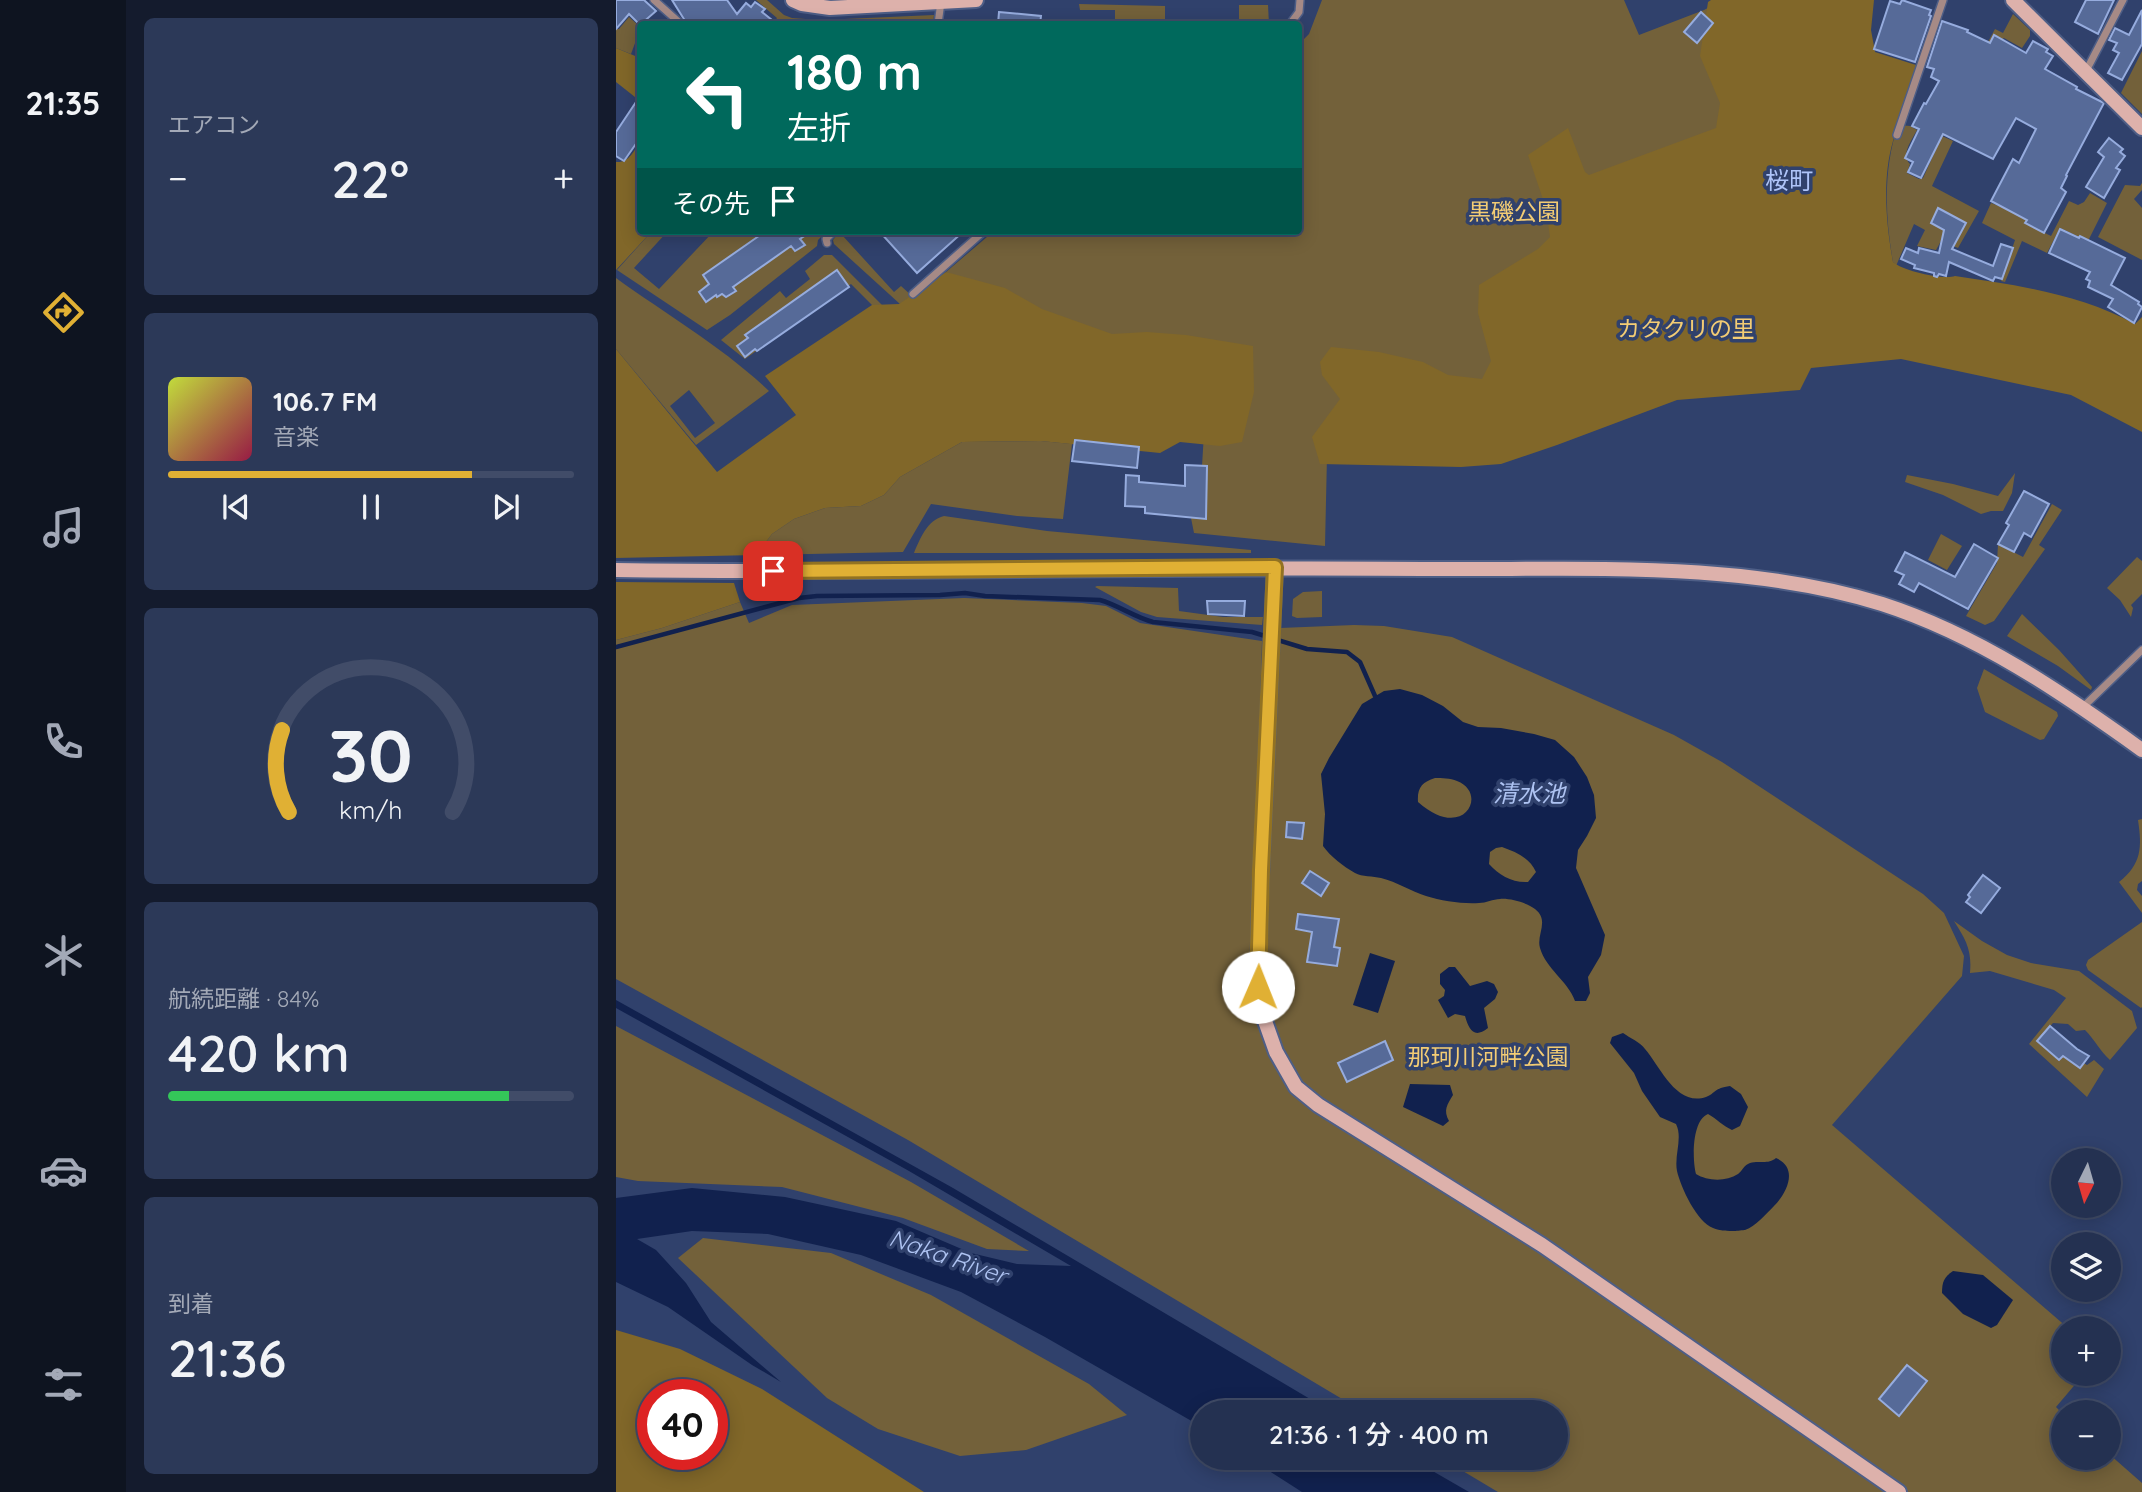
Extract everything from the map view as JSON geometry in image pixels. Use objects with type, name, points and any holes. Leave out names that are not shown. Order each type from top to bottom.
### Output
[{"type":"street","points":[[654,0],[678,21]]},
{"type":"street","points":[[793,0],[830,8],[976,0]]},
{"type":"street","points":[[1292,21],[1299,12],[1300,0]]},
{"type":"street","points":[[1897,135],[1943,0]]},
{"type":"street","points":[[2012,0],[2142,128]]},
{"type":"street","points":[[2086,72],[2123,0]]},
{"type":"street","points":[[939,21],[944,1]]},
{"type":"street","points":[[827,243],[826,239],[830,235]]},
{"type":"street","points":[[913,295],[980,235]]},
{"type":"street","points":[[1275,567],[1258,987],[1260,1007],[1276,1052],[1296,1087],[1318,1105],[1542,1245],[1899,1492]]},
{"type":"street","points":[[616,570],[1275,567],[1667,571],[1750,577],[1822,588],[1883,605],[1953,631],[2009,661],[2142,750]]},
{"type":"street","points":[[2082,708],[2142,650]]},
{"type":"green space","points":[[756,0],[767,0],[784,15],[792,18],[833,21],[775,21],[777,18]]},
{"type":"green space","name":"黒磯公園","points":[[1322,0],[1624,0],[1639,35],[1723,0],[1850,260],[1327,456],[1325,546],[1194,533],[1191,518],[1206,518],[1207,466],[1202,466],[1204,433],[946,272],[989,235],[1302,235],[1302,41],[1309,34]]},
{"type":"green space","name":"カタクリの里","points":[[1874,0],[1871,30],[1875,52],[1916,65],[1916,73],[1893,141],[1887,171],[1887,217],[1893,262],[1923,274],[1955,276],[2047,292],[2092,305],[2135,324],[2142,317],[2142,432],[2071,395],[1901,359],[1811,368],[1800,390],[1677,400],[1501,464],[1461,467],[1320,464],[1312,437],[1340,399],[1322,375],[1320,362],[1331,347],[1379,352],[1423,362],[1448,375],[1482,379],[1491,361],[1478,313],[1479,285],[1538,249],[1550,237],[1546,208],[1528,155],[1568,128],[1585,172],[1589,175],[1716,128],[1720,103],[1700,56],[1708,2]]},
{"type":"green space","points":[[1079,4],[1165,6],[1165,21],[1115,21],[1115,10],[1080,10]]},
{"type":"green space","points":[[1239,5],[1268,5],[1269,21],[1239,21]]},
{"type":"green space","points":[[2013,14],[2030,30],[2030,36],[2022,48],[2004,38],[1970,75],[1995,29],[2003,33]]},
{"type":"green space","points":[[934,15],[933,21],[844,19]]},
{"type":"green space","points":[[629,17],[637,24],[637,38],[631,54],[616,48],[616,29]]},
{"type":"green space","points":[[616,48],[637,57],[637,99],[616,82]]},
{"type":"green space","points":[[2142,51],[2142,114],[2121,93]]},
{"type":"green space","points":[[1898,125],[1917,130],[1906,156],[1910,164],[1907,173],[1919,179],[1923,178],[1942,136],[1953,141],[1932,186],[1979,211],[1958,248],[1941,241],[1936,250],[1917,246],[1925,230],[1914,224],[1896,266],[1890,245],[1887,193],[1890,159]]},
{"type":"green space","points":[[637,146],[637,235],[648,235],[616,270],[616,162],[628,158]]},
{"type":"green space","points":[[2142,183],[2142,190],[2134,199],[2142,208],[2142,260],[2098,237],[2125,185],[2140,186]]},
{"type":"green space","points":[[2090,193],[2107,203],[2088,241],[2060,228],[2047,253],[2022,241],[2005,282],[2001,281],[2015,240],[1982,223],[1991,203],[2028,217],[2025,223],[2051,236],[2069,201],[2078,205],[2084,202]]},
{"type":"green space","points":[[648,235],[664,235],[634,268],[659,289],[710,235],[823,235],[817,246],[707,330],[617,270]]},
{"type":"green space","points":[[837,235],[842,235],[894,292],[901,286],[912,296],[900,304],[834,244],[833,240]]},
{"type":"green space","points":[[824,255],[832,255],[883,306],[872,305],[851,284],[745,359],[721,340],[780,291],[786,298],[810,279],[805,271]]},
{"type":"green space","points":[[946,272],[1005,288],[1042,309],[1112,334],[1147,332],[1186,335],[1253,346],[1254,392],[1242,442],[1220,446],[1180,442],[1160,453],[1041,441],[962,442],[900,477],[884,495],[861,506],[825,508],[794,519],[772,534],[756,555],[616,558],[616,349],[717,472],[796,415],[765,376],[872,305],[899,304]]},
{"type":"green space","points":[[616,278],[714,346],[769,391],[696,445],[616,349]],"holes":[[[689,390],[715,423],[695,438],[670,406]]]},
{"type":"green space","points":[[1041,441],[1072,444],[1063,519],[1017,516],[931,504],[903,552],[756,555],[772,534],[794,519],[825,508],[861,506],[884,495],[900,477],[962,442]]},
{"type":"green space","points":[[2015,473],[2012,493],[2003,511],[1981,514],[1943,495],[1905,482],[1907,475],[1998,496]]},
{"type":"green space","points":[[2052,504],[2062,510],[2039,545],[2045,549],[1994,621],[1985,625],[1966,616],[1997,563],[1998,544],[2023,557]]},
{"type":"green space","points":[[944,516],[1047,531],[1251,550],[1251,553],[914,553],[929,526]]},
{"type":"green space","points":[[1941,534],[1962,546],[1947,570],[1928,560]]},
{"type":"green space","points":[[2137,557],[2142,561],[2142,594],[2131,605],[2131,617],[2120,600],[2107,588]]},
{"type":"green space","points":[[616,582],[734,583],[740,602],[616,640]]},
{"type":"green space","points":[[1095,587],[1178,588],[1179,611],[1223,617],[1263,617],[1262,625],[1157,617],[1141,612]]},
{"type":"green space","points":[[1322,591],[1322,617],[1292,616],[1293,599],[1303,592]]},
{"type":"green space","name":"那珂川河畔公園","points":[[964,598],[1082,603],[1106,606],[1140,623],[1262,641],[1258,775],[1271,758],[1280,628],[1384,626],[1452,637],[1674,735],[1722,762],[1923,894],[1944,913],[1964,956],[1962,976],[1832,1125],[2054,1316],[2051,1316],[2051,1386],[2074,1386],[2062,1400],[2051,1400],[2051,1470],[2121,1470],[2121,1465],[2142,1483],[2142,1492],[1498,1492],[1461,1470],[1568,1470],[1568,1400],[1344,1400],[908,1140],[616,979],[616,640],[740,602],[749,623],[792,605]]},
{"type":"green space","points":[[2022,614],[2059,650],[2092,687],[2091,690],[2058,666],[2007,636]]},
{"type":"green space","points":[[1984,669],[2057,712],[2058,716],[2044,739],[2040,740],[1985,712],[1977,688]]},
{"type":"green space","points":[[2142,819],[2142,881],[2137,890],[2142,896],[2142,913],[2119,882],[2132,869],[2139,854],[2138,820]]},
{"type":"green space","points":[[1954,921],[2007,955],[2031,963],[2079,971],[2132,1011],[2137,1028],[2110,1060],[2085,1030],[2076,1031],[2068,1024],[2053,1023],[2037,1041],[2059,1060],[2067,1054],[2087,1065],[2094,1060],[2104,1069],[2087,1097],[2029,1044],[2066,998],[2054,990],[1990,971],[1970,973],[1967,946]]},
{"type":"green space","points":[[2142,922],[2141,1008],[2088,970],[2086,965],[2088,960]]},
{"type":"green space","points":[[616,1026],[911,1182],[1029,1251],[987,1249],[903,1218],[782,1187],[638,1181],[616,1177]]},
{"type":"green space","points":[[703,1238],[831,1253],[931,1295],[1089,1384],[1127,1415],[1026,1450],[960,1456],[878,1429],[827,1398],[678,1258]]},
{"type":"green space","points":[[616,1330],[680,1349],[762,1389],[924,1492],[616,1492]]},
{"type":"water","name":"清水池","points":[[1400,689],[1422,695],[1443,706],[1463,722],[1478,727],[1501,728],[1555,740],[1574,757],[1587,777],[1594,795],[1596,818],[1578,850],[1576,868],[1605,935],[1601,955],[1588,977],[1590,993],[1586,1001],[1575,1001],[1543,955],[1539,943],[1542,918],[1532,907],[1509,899],[1466,903],[1426,896],[1378,877],[1355,873],[1323,846],[1325,814],[1321,774],[1362,704],[1384,691]],"holes":[[[1435,778],[1454,780],[1466,787],[1471,795],[1471,804],[1467,811],[1459,817],[1448,818],[1434,813],[1418,802],[1421,786]],[[1502,847],[1522,856],[1533,867],[1536,872],[1528,882],[1506,878],[1489,864],[1490,852]]]},
{"type":"water","points":[[1370,953],[1395,961],[1378,1013],[1353,1005]]},
{"type":"water","points":[[1449,967],[1455,967],[1470,986],[1487,981],[1494,984],[1498,992],[1495,999],[1484,1008],[1488,1028],[1479,1033],[1468,1025],[1465,1016],[1455,1014],[1448,1018],[1438,1000],[1444,996],[1445,990],[1440,984],[1440,974]]},
{"type":"water","name":"Naka River","points":[[616,1000],[953,1188],[1312,1400],[1190,1400],[1190,1420],[961,1292],[861,1255],[768,1234],[692,1231],[637,1239],[656,1250],[686,1283],[711,1322],[781,1382],[668,1307],[616,1282],[616,1198],[692,1188],[785,1197],[896,1221],[971,1253],[1017,1264],[1071,1266],[909,1171],[616,1008]]},
{"type":"water","points":[[1623,1033],[1643,1047],[1677,1091],[1686,1096],[1695,1099],[1706,1097],[1718,1089],[1730,1086],[1741,1094],[1748,1107],[1740,1126],[1732,1130],[1708,1114],[1696,1132],[1694,1159],[1696,1174],[1717,1180],[1733,1177],[1750,1163],[1776,1158],[1783,1162],[1789,1174],[1786,1188],[1779,1201],[1753,1226],[1745,1230],[1718,1230],[1707,1225],[1696,1212],[1677,1171],[1679,1135],[1676,1124],[1660,1117],[1642,1091],[1634,1073],[1610,1043],[1612,1037]]},
{"type":"water","points":[[1410,1084],[1450,1085],[1453,1095],[1446,1108],[1449,1121],[1443,1126],[1403,1107]]},
{"type":"water","points":[[1953,1271],[1983,1275],[2013,1300],[1997,1325],[1991,1328],[1963,1314],[1942,1293],[1944,1280]]},
{"type":"water","points":[[1268,1470],[1431,1470],[1469,1492],[1302,1492]]},
{"type":"building","points":[[616,0],[644,0],[656,11],[645,21],[637,22],[629,14],[616,29]]},
{"type":"building","points":[[672,0],[727,0],[737,14],[746,3],[751,7],[755,2],[765,9],[762,12],[773,21],[685,21]]},
{"type":"building","points":[[1902,0],[1931,10],[1915,62],[1874,49],[1890,1],[1900,4]]},
{"type":"building","points":[[2086,0],[2114,0],[2098,34],[2075,22]]},
{"type":"building","points":[[2142,10],[2142,44],[2122,80],[2108,73],[2119,53],[2113,50],[2117,43],[2109,40],[2115,28],[2129,35]]},
{"type":"building","points":[[999,12],[1041,16],[1040,21],[998,21]]},
{"type":"building","points":[[1701,12],[1713,23],[1697,43],[1684,32]]},
{"type":"building","points":[[1942,21],[1968,30],[1967,32],[1990,43],[1994,35],[2026,53],[2033,41],[2048,49],[2046,52],[2053,56],[2045,69],[2104,103],[2066,175],[2061,188],[2066,192],[2044,233],[2025,223],[2027,220],[1991,201],[2013,159],[2019,163],[2036,129],[2016,118],[1993,159],[1943,134],[1921,178],[1908,172],[1913,162],[1905,158],[1919,129],[1912,126],[1939,81],[1931,77],[1934,69],[1927,67]]},
{"type":"building","points":[[637,100],[637,142],[624,161],[616,156],[616,132]]},
{"type":"building","points":[[2109,138],[2123,149],[2120,152],[2125,156],[2116,168],[2120,170],[2104,198],[2086,187],[2104,157],[2098,152]]},
{"type":"building","points":[[1938,208],[1966,223],[1952,249],[1993,266],[2001,244],[2013,248],[2002,279],[1995,277],[1993,281],[1949,262],[1946,276],[1939,274],[1937,277],[1934,273],[1914,268],[1915,265],[1901,259],[1906,248],[1918,253],[1919,248],[1939,253],[1944,230],[1931,223]]},
{"type":"building","points":[[2060,229],[2125,258],[2111,285],[2139,302],[2142,307],[2134,323],[2108,307],[2113,299],[2088,287],[2090,281],[2086,279],[2090,272],[2049,253]]},
{"type":"building","points":[[760,235],[806,235],[800,239],[805,245],[795,251],[791,246],[733,287],[736,291],[726,297],[722,294],[717,297],[716,295],[706,302],[699,292],[709,284],[703,275]]},
{"type":"building","points":[[883,235],[960,235],[917,273]]},
{"type":"building","points":[[837,270],[849,287],[745,357],[737,346],[748,338],[745,335]]},
{"type":"building","points":[[1075,440],[1139,447],[1137,468],[1072,461]]},
{"type":"building","points":[[1185,465],[1207,466],[1206,519],[1145,513],[1145,507],[1125,506],[1126,475],[1139,476],[1139,482],[1185,486]]},
{"type":"building","points":[[2024,491],[2049,504],[2031,537],[2024,533],[2014,552],[1998,544]]},
{"type":"building","points":[[1974,544],[1998,558],[1968,609],[1919,583],[1914,592],[1899,584],[1904,575],[1895,571],[1905,552],[1955,577]]},
{"type":"building","points":[[1207,601],[1245,601],[1244,616],[1208,614]]},
{"type":"building","points":[[1287,822],[1304,823],[1302,839],[1286,837]]},
{"type":"building","points":[[1310,871],[1329,883],[1321,896],[1302,883]]},
{"type":"building","points":[[1983,875],[2000,888],[1981,913],[1966,902]]},
{"type":"building","points":[[1298,914],[1339,919],[1334,947],[1340,948],[1337,966],[1307,962],[1312,932],[1296,929]]},
{"type":"building","points":[[2050,1026],[2089,1056],[2080,1068],[2063,1056],[2059,1060],[2037,1041]]},
{"type":"building","points":[[1385,1041],[1393,1060],[1347,1082],[1338,1063]]},
{"type":"building","points":[[1907,1365],[1927,1381],[1899,1416],[1879,1399]]},
{"type":"waterway","points":[[616,647],[799,598],[817,596],[965,593],[1100,600],[1153,622],[1252,632],[1307,649],[1347,652],[1360,662],[1375,696]]},
{"type":"district","name":"桜町","points":[[1789,181]]},
{"type":"route","points":[[773,571],[1275,567],[1258,987]]}]
